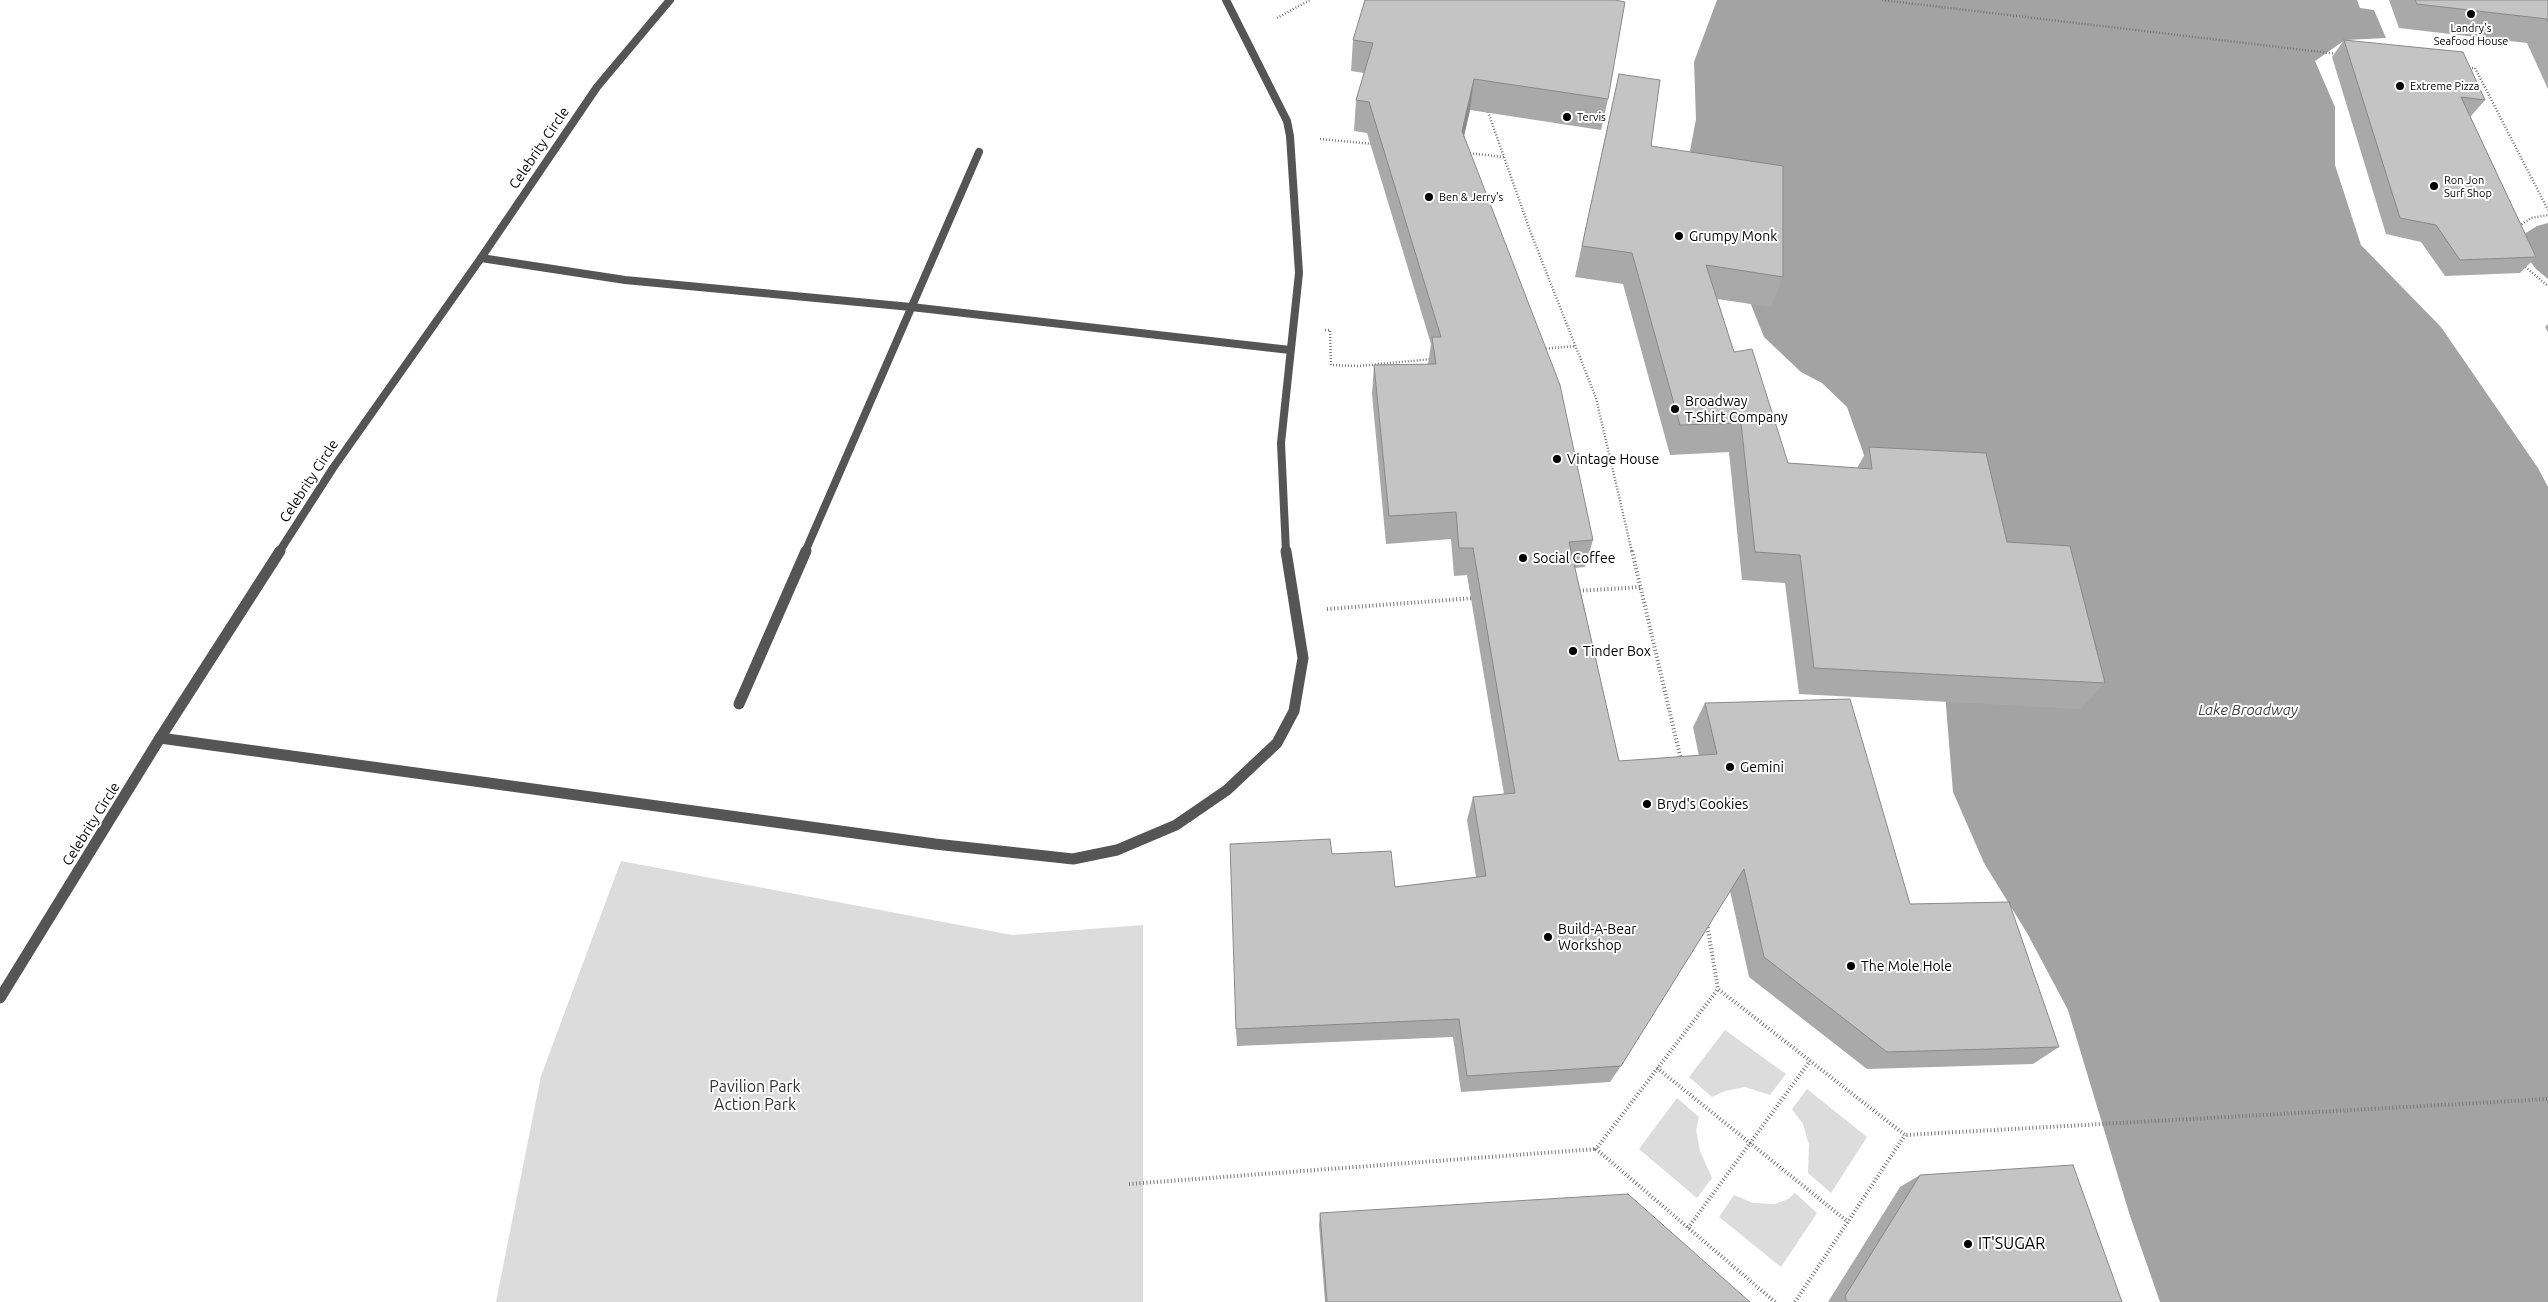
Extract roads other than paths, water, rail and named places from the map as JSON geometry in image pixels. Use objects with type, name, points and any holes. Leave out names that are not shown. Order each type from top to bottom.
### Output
[{"type":"street","name":"Celebrity Circle","points":[[0,998],[160,738],[333,468],[481,258],[597,87],[670,0]]},
{"type":"street","points":[[160,738],[935,844],[1073,859],[1117,850],[1176,825],[1227,790],[1277,743],[1294,711],[1303,658],[1285,544],[1281,442],[1300,273],[1290,136],[1287,120],[1226,0]]},
{"type":"street","points":[[739,704],[980,152]]},
{"type":"street","points":[[481,258],[625,280],[911,307],[1290,350]]},
{"type":"water","name":"Lake Broadway","points":[[1717,0],[2357,0],[2360,8],[2374,10],[2386,38],[2345,40],[2315,61],[2335,107],[2335,165],[2361,245],[2441,327],[2538,468],[2548,487],[2548,1302],[2160,1302],[2130,1216],[2068,1010],[2027,933],[1984,863],[1953,792],[1944,681],[1847,407],[1822,383],[1801,372],[1764,337],[1739,275],[1716,177],[1690,151],[1696,119],[1694,62]]},
{"type":"water","points":[[2548,223],[2548,279],[2536,269],[2526,256],[2523,244],[2526,233],[2537,226]]},
{"type":"place","name":"Landry's Seafood House","points":[[2471,14]]},
{"type":"place","name":"Extreme Pizza","points":[[2400,86]]},
{"type":"place","name":"Tervis","points":[[1567,117]]},
{"type":"place","name":"Ron Jon Surf Shop","points":[[2434,186]]},
{"type":"place","name":"Ben & Jerry's","points":[[1429,197]]},
{"type":"place","name":"Grumpy Monk","points":[[1679,236]]},
{"type":"place","name":"Broadway T-Shirt Company","points":[[1675,409]]},
{"type":"place","name":"Vintage House","points":[[1557,459]]},
{"type":"place","name":"Social Coffee","points":[[1523,558]]},
{"type":"place","name":"Tinder Box","points":[[1573,651]]},
{"type":"place","name":"Gemini","points":[[1730,767]]},
{"type":"place","name":"Bryd's Cookies","points":[[1647,804]]},
{"type":"place","name":"Build-A-Bear Workshop","points":[[1548,937]]},
{"type":"place","name":"The Mole Hole","points":[[1851,966]]},
{"type":"place","name":"IT'SUGAR","points":[[1968,1244]]},
{"type":"park label","name":"Pavilion Park Action Park","points":[[755,1096]]}]
